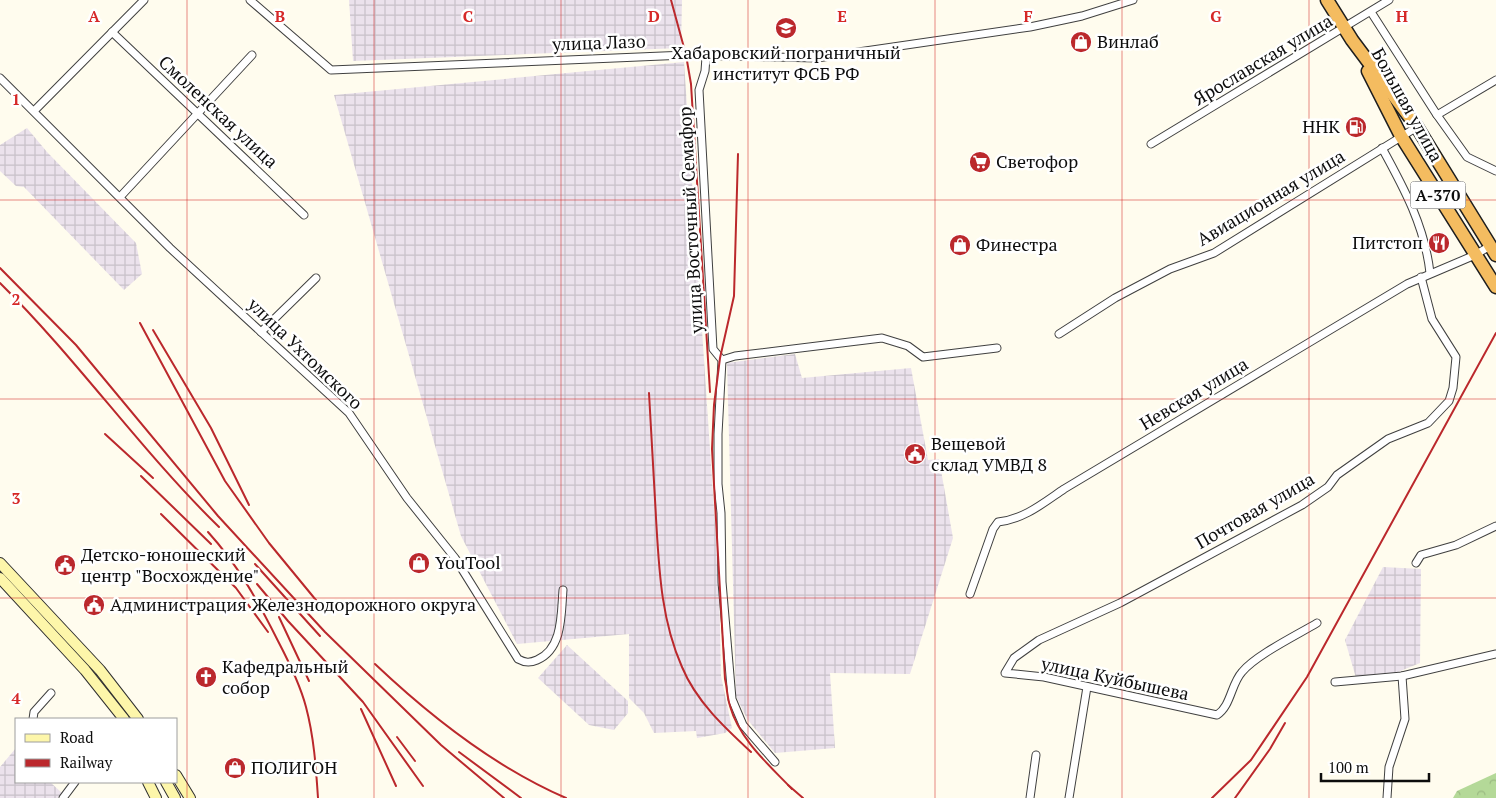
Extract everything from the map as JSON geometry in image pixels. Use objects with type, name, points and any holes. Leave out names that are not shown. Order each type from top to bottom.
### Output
[{"type":"highway","name":"Большая улица","points":[[1327,0],[1352,40],[1417,127],[1493,250]]},
{"type":"highway","name":"Большая улица","points":[[1352,40],[1401,136],[1496,287]]},
{"type":"main road","points":[[0,563],[100,670],[137,718]]},
{"type":"main road","points":[[0,578],[85,670],[123,718]]},
{"type":"main road","points":[[178,778],[190,798]]},
{"type":"main road","points":[[148,783],[156,798]]},
{"type":"main road","points":[[167,783],[176,798]]},
{"type":"street","points":[[34,111],[144,0]]},
{"type":"street","name":"улица Лазо","points":[[250,0],[331,70],[666,56],[817,58],[1030,27],[1082,16],[1133,0]]},
{"type":"street","name":"Ярославская улица","points":[[1151,144],[1389,0]]},
{"type":"street","points":[[1371,12],[1437,115],[1467,157],[1496,170]]},
{"type":"street","name":"Смоленская улица","points":[[112,32],[304,215]]},
{"type":"street","points":[[120,198],[252,55]]},
{"type":"street","name":"улица Восточный Семафор","points":[[706,57],[705,71],[699,90],[712,339],[713,349],[722,360],[718,434],[718,484],[721,513],[722,582],[732,699],[743,725],[775,762]]},
{"type":"street","name":"улица Ухтомского","points":[[0,78],[170,248],[349,413],[407,498],[455,558],[518,659],[531,662],[542,658],[553,646],[560,628],[563,590]]},
{"type":"street","points":[[1437,115],[1496,80]]},
{"type":"street","name":"Авиационная улица","points":[[1059,334],[1115,298],[1175,266],[1214,253],[1417,127]]},
{"type":"street","points":[[1382,148],[1421,228],[1428,252],[1430,273]]},
{"type":"street","name":"Невская улица","points":[[970,594],[993,529],[998,522],[1012,520],[1029,513],[1064,489],[1421,277],[1476,254],[1493,250]]},
{"type":"street","name":"Почтовая улица","points":[[1006,673],[1014,658],[1039,640],[1120,603],[1302,504],[1328,487],[1337,475],[1388,438],[1428,423],[1448,401],[1451,394],[1456,357],[1432,319],[1421,277]]},
{"type":"street","points":[[261,332],[316,278]]},
{"type":"street","points":[[722,360],[735,356],[882,338],[908,346],[923,357],[998,348]]},
{"type":"street","points":[[1416,563],[1421,555],[1456,545],[1496,526]]},
{"type":"street","name":"улица Куйбышева","points":[[1006,673],[1044,677],[1217,715],[1224,709],[1238,676],[1248,666],[1316,622]]},
{"type":"street","points":[[1335,682],[1402,676],[1496,654]]},
{"type":"street","points":[[1387,798],[1389,767],[1405,720],[1402,676]]},
{"type":"street","points":[[1069,798],[1087,687]]},
{"type":"street","points":[[33,718],[34,712],[51,693]]},
{"type":"street","points":[[1030,798],[1036,755]]},
{"type":"street","points":[[63,798],[74,783]]},
{"type":"shaded area","points":[[349,0],[682,0],[681,48],[353,61]]},
{"type":"shaded area","points":[[684,62],[719,583],[721,676],[732,728],[725,733],[697,738],[696,731],[654,733],[644,713],[629,698],[629,634],[517,644],[461,536],[334,95]]},
{"type":"shaded area","points":[[27,128],[47,152],[136,243],[142,274],[124,290],[24,187],[16,186],[0,171],[0,145]]},
{"type":"shaded area","points":[[795,354],[802,378],[911,368],[928,460],[939,459],[953,538],[910,674],[830,673],[835,748],[775,753],[747,719],[736,696],[727,363]]},
{"type":"shaded area","points":[[1383,567],[1421,569],[1420,663],[1388,676],[1356,678],[1345,640]]},
{"type":"shaded area","points":[[567,645],[628,701],[628,713],[614,730],[589,725],[538,678]]},
{"type":"shaded area","points":[[15,749],[15,783],[51,783],[62,793],[58,798],[0,798],[0,767]]},
{"type":"green space","points":[[1496,773],[1496,798],[1453,798],[1457,791]]},
{"type":"railway","points":[[671,0],[686,55],[691,84],[710,392]]},
{"type":"railway","points":[[738,154],[734,296],[720,358],[714,405],[712,449],[725,679],[730,706],[740,730],[756,751],[792,789]]},
{"type":"railway","points":[[0,268],[76,345],[218,516],[325,632],[441,745],[504,798]]},
{"type":"railway","points":[[0,283],[29,312],[163,468],[219,527]]},
{"type":"railway","points":[[140,323],[225,481],[269,543],[320,605]]},
{"type":"railway","points":[[153,330],[211,428],[249,505]]},
{"type":"railway","points":[[1212,798],[1251,760],[1307,677],[1496,333]]},
{"type":"railway","points":[[649,393],[660,575],[669,631],[682,667],[695,691],[721,723],[751,752]]},
{"type":"railway","points":[[105,434],[153,478]]},
{"type":"railway","points":[[141,476],[211,544]]},
{"type":"railway","points":[[161,514],[236,588],[268,632]]},
{"type":"railway","points":[[208,532],[229,557],[247,584],[286,657],[304,698],[311,730],[318,798]]},
{"type":"railway","points":[[255,564],[320,636]]},
{"type":"railway","points":[[257,584],[288,621],[363,702],[423,786]]},
{"type":"railway","points":[[279,617],[309,681]]},
{"type":"railway","points":[[375,664],[418,703],[464,739],[539,786],[566,798]]},
{"type":"railway","points":[[361,709],[396,786]]},
{"type":"railway","points":[[1235,798],[1270,749],[1285,723]]},
{"type":"railway","points":[[397,737],[415,761]]},
{"type":"railway","points":[[459,752],[521,798]]},
{"type":"railway","points":[[788,785],[803,798]]},
{"type":"place","name":"Хабаровский пограничный институт ФСБ РФ","points":[[786,28]]},
{"type":"place","name":"Винлаб","points":[[1081,42]]},
{"type":"place","name":"ННК","points":[[1356,127]]},
{"type":"place","name":"Светофор","points":[[980,162]]},
{"type":"place","name":"Питстоп","points":[[1439,243]]},
{"type":"place","name":"Финестра","points":[[960,245]]},
{"type":"place","name":"Вещевой склад УМВД 8","points":[[915,454]]},
{"type":"place","name":"YouTool","points":[[419,563]]},
{"type":"place","name":"Детско-юношеский центр \"Восхождение\"","points":[[65,565]]},
{"type":"place","name":"Администрация Железнодорожного округа","points":[[94,605]]},
{"type":"place","name":"Кафедральный собор","points":[[206,677]]},
{"type":"place","name":"ПОЛИГОН","points":[[235,768]]}]
